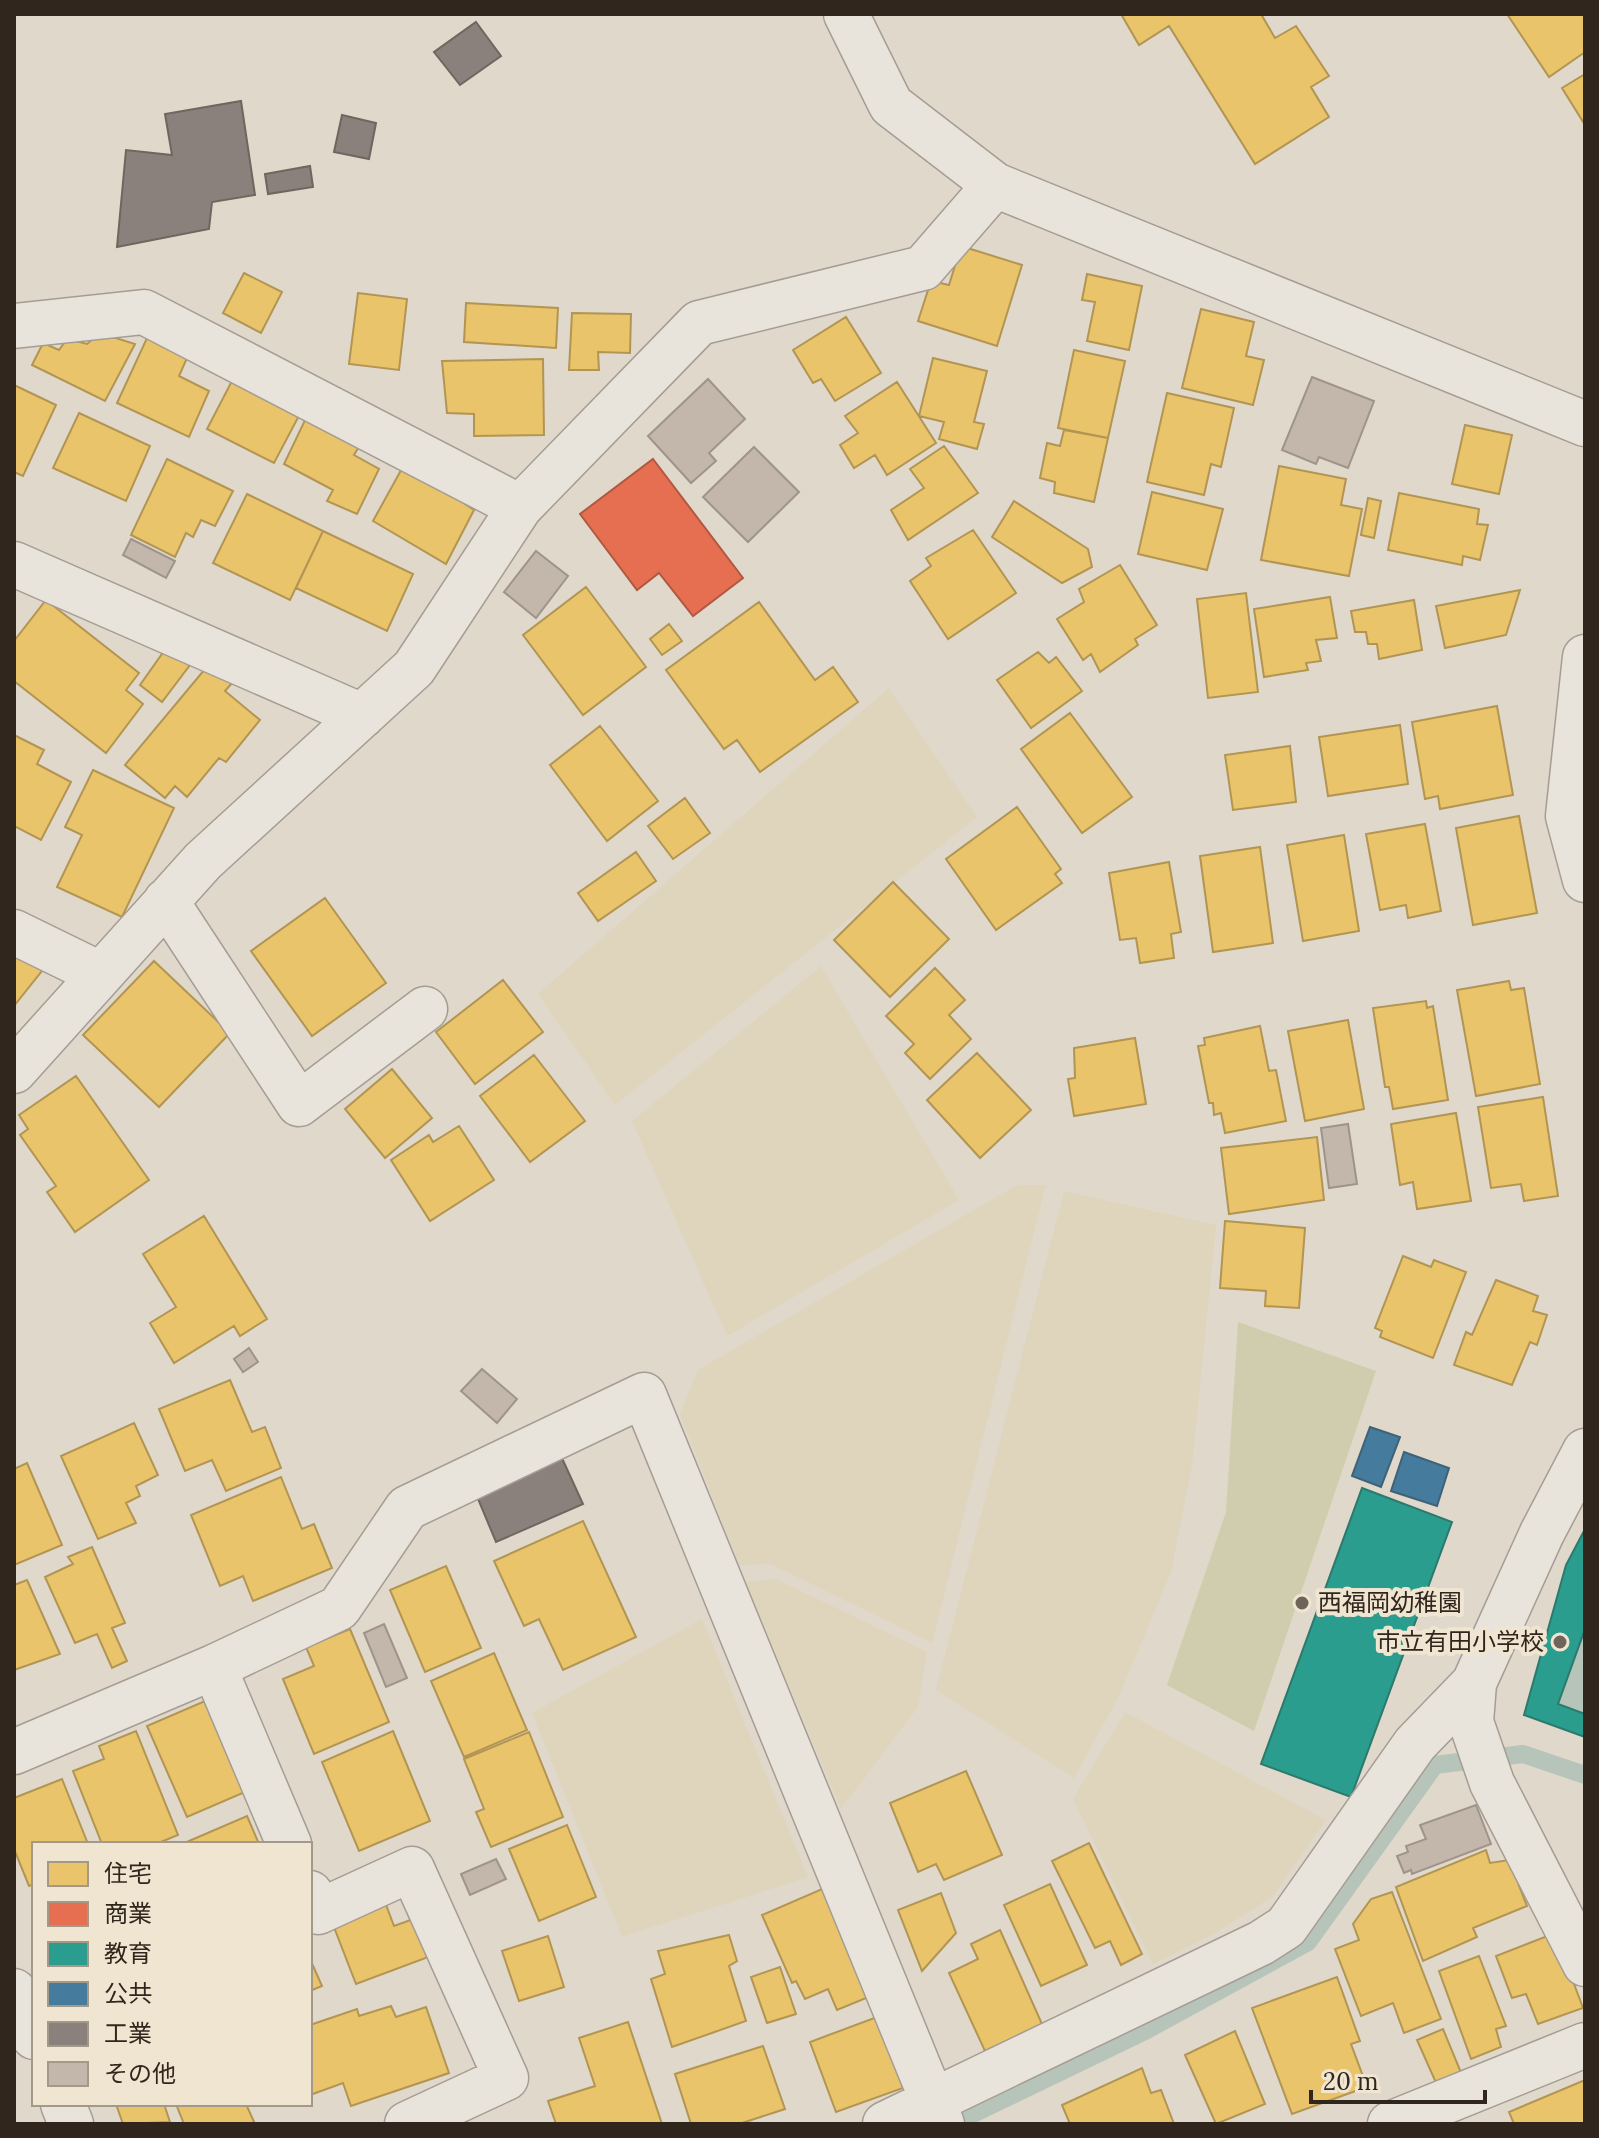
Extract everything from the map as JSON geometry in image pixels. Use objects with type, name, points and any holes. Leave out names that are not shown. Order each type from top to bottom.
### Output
[{"type":"street","points":[[846,14],[891,105],[995,185],[1585,424]]},
{"type":"street","points":[[14,1071],[203,861],[414,668],[520,507],[699,323],[923,268],[995,185]]},
{"type":"street","points":[[14,326],[144,312],[520,507]]},
{"type":"street","points":[[14,564],[362,716]]},
{"type":"street","points":[[1585,657],[1568,816],[1585,880]]},
{"type":"street","points":[[166,901],[299,1104],[425,1009]]},
{"type":"street","points":[[14,932],[100,974]]},
{"type":"street","points":[[14,1752],[214,1667],[339,1608],[407,1508],[644,1395],[937,2111]]},
{"type":"street","points":[[885,2124],[937,2111],[1261,1943],[1286,1927],[1415,1744],[1472,1703],[1542,1533],[1585,1451]]},
{"type":"street","points":[[214,1667],[288,1842]]},
{"type":"street","points":[[1472,1703],[1492,1783],[1585,1964]]},
{"type":"street","points":[[312,1898],[318,1912],[412,1869],[506,2078],[407,2124]]},
{"type":"street","points":[[14,1991],[32,2032]]},
{"type":"street","points":[[1390,2124],[1585,2045]]},
{"type":"shaded area","points":[[889,688],[977,817],[615,1105],[538,994]]},
{"type":"shaded area","points":[[821,966],[959,1200],[727,1336],[632,1121]]},
{"type":"shaded area","points":[[1017,1185],[1046,1185],[932,1643],[771,1564],[739,1565],[680,1414],[698,1370]]},
{"type":"shaded area","points":[[1064,1191],[1216,1225],[1192,1465],[1171,1572],[1120,1694],[1074,1778],[936,1690]]},
{"type":"shaded area","points":[[1238,1322],[1376,1371],[1254,1731],[1167,1685],[1226,1512]]},
{"type":"shaded area","points":[[776,1579],[927,1652],[918,1707],[841,1809],[745,1582]]},
{"type":"shaded area","points":[[702,1619],[808,1877],[622,1937],[532,1713]]},
{"type":"shaded area","points":[[1585,1629],[1585,1714],[1558,1704]]},
{"type":"shaded area","points":[[1125,1712],[1326,1820],[1273,1896],[1217,1932],[1153,1964],[1073,1799]]},
{"type":"building: 住宅","points":[[1121,14],[1261,14],[1275,38],[1296,26],[1329,76],[1311,87],[1329,117],[1255,164],[1169,26],[1139,45]]},
{"type":"building: 住宅","points":[[1507,14],[1585,14],[1585,52],[1549,77]]},
{"type":"building: 住宅","points":[[1585,74],[1585,125],[1562,88]]},
{"type":"building: 住宅","points":[[961,246],[1022,265],[997,346],[918,321],[931,281],[949,285]]},
{"type":"building: 住宅","points":[[244,273],[282,292],[261,333],[223,313]]},
{"type":"building: 住宅","points":[[1087,274],[1142,286],[1129,350],[1087,341],[1095,302],[1082,300]]},
{"type":"building: 住宅","points":[[358,293],[407,299],[399,370],[349,364]]},
{"type":"building: 住宅","points":[[466,303],[558,308],[556,348],[464,342]]},
{"type":"building: 住宅","points":[[1201,309],[1254,322],[1246,356],[1264,360],[1253,405],[1182,388]]},
{"type":"building: 住宅","points":[[572,313],[631,314],[630,353],[598,352],[599,370],[569,370]]},
{"type":"building: 住宅","points":[[846,317],[881,373],[835,401],[821,379],[813,383],[793,350]]},
{"type":"building: 住宅","points":[[100,333],[135,344],[105,401],[32,365],[43,343],[59,350],[67,339],[87,344]]},
{"type":"building: 住宅","points":[[147,338],[187,358],[179,376],[209,391],[189,437],[117,403]]},
{"type":"building: 住宅","points":[[1074,350],[1125,361],[1108,438],[1058,428]]},
{"type":"building: 住宅","points":[[933,358],[987,371],[974,422],[984,424],[977,449],[939,439],[944,422],[919,416]]},
{"type":"building: 住宅","points":[[543,359],[544,435],[474,436],[474,414],[447,413],[442,361]]},
{"type":"building: 住宅","points":[[234,377],[302,410],[274,463],[207,429]]},
{"type":"building: 住宅","points":[[897,382],[936,443],[887,475],[875,455],[854,468],[840,445],[858,433],[845,416]]},
{"type":"building: 住宅","points":[[14,385],[56,405],[23,476],[14,472]]},
{"type":"building: 住宅","points":[[1167,393],[1234,408],[1221,467],[1211,464],[1204,495],[1147,482]]},
{"type":"building: 住宅","points":[[79,413],[150,446],[126,501],[53,468]]},
{"type":"building: 住宅","points":[[307,416],[362,442],[354,455],[379,469],[357,514],[327,501],[333,490],[284,464]]},
{"type":"building: 住宅","points":[[1465,425],[1512,435],[1499,494],[1452,484]]},
{"type":"building: 住宅","points":[[1064,430],[1108,438],[1094,502],[1054,493],[1055,482],[1040,478],[1047,443],[1060,446]]},
{"type":"building: 住宅","points":[[944,446],[978,493],[908,540],[891,510],[924,488],[910,469]]},
{"type":"building: 住宅","points":[[167,459],[233,491],[215,526],[201,520],[193,537],[186,533],[175,557],[131,535]]},
{"type":"building: 住宅","points":[[405,463],[474,510],[446,564],[373,521]]},
{"type":"building: 住宅","points":[[1279,466],[1346,479],[1341,505],[1362,509],[1349,576],[1261,560]]},
{"type":"building: 住宅","points":[[1152,492],[1223,509],[1207,570],[1138,554]]},
{"type":"building: 住宅","points":[[1399,493],[1479,509],[1477,524],[1488,525],[1480,560],[1463,556],[1462,565],[1388,550]]},
{"type":"building: 住宅","points":[[247,494],[323,531],[290,600],[213,563]]},
{"type":"building: 住宅","points":[[1368,498],[1381,501],[1374,538],[1361,535]]},
{"type":"building: 住宅","points":[[1014,501],[1088,549],[1092,567],[1062,583],[992,537]]},
{"type":"building: 住宅","points":[[973,530],[1016,593],[948,639],[910,581],[931,566],[926,558]]},
{"type":"building: 住宅","points":[[323,531],[413,574],[387,631],[296,588]]},
{"type":"building: 住宅","points":[[1120,565],[1157,625],[1135,639],[1138,645],[1100,672],[1091,654],[1083,660],[1057,619],[1084,602],[1079,589]]},
{"type":"building: 住宅","points":[[586,587],[646,667],[583,715],[523,635]]},
{"type":"building: 住宅","points":[[1520,590],[1506,635],[1445,648],[1436,606]]},
{"type":"building: 住宅","points":[[1246,593],[1258,692],[1208,698],[1197,599]]},
{"type":"building: 住宅","points":[[1330,597],[1337,638],[1316,640],[1321,661],[1306,663],[1308,670],[1264,677],[1254,609]]},
{"type":"building: 住宅","points":[[46,600],[139,673],[126,690],[143,704],[106,753],[14,681],[14,641]]},
{"type":"building: 住宅","points":[[1414,600],[1422,650],[1379,659],[1377,644],[1368,644],[1366,632],[1355,632],[1351,611]]},
{"type":"building: 住宅","points":[[759,602],[815,680],[833,667],[858,702],[760,772],[737,740],[724,749],[666,670]]},
{"type":"building: 住宅","points":[[669,624],[682,641],[662,655],[650,639]]},
{"type":"building: 住宅","points":[[169,644],[193,661],[162,702],[140,685]]},
{"type":"building: 住宅","points":[[1038,652],[1049,663],[1056,657],[1082,691],[1031,728],[997,680]]},
{"type":"building: 住宅","points":[[210,663],[232,683],[225,691],[260,720],[226,762],[219,758],[187,797],[175,786],[165,798],[125,765]]},
{"type":"building: 住宅","points":[[1497,706],[1513,795],[1440,809],[1438,796],[1425,799],[1412,722]]},
{"type":"building: 住宅","points":[[1070,713],[1132,797],[1082,833],[1021,749]]},
{"type":"building: 住宅","points":[[1400,725],[1408,784],[1328,796],[1319,737]]},
{"type":"building: 住宅","points":[[600,726],[658,801],[607,841],[550,765]]},
{"type":"building: 住宅","points":[[14,735],[44,750],[37,764],[71,782],[41,840],[14,826]]},
{"type":"building: 住宅","points":[[1290,746],[1296,802],[1233,810],[1225,755]]},
{"type":"building: 住宅","points":[[93,770],[174,808],[122,917],[57,887],[82,835],[65,827]]},
{"type":"building: 住宅","points":[[685,798],[710,833],[673,859],[648,826]]},
{"type":"building: 住宅","points":[[1017,807],[1061,869],[1055,874],[1062,883],[996,930],[946,859]]},
{"type":"building: 住宅","points":[[1519,816],[1537,913],[1473,925],[1456,828]]},
{"type":"building: 住宅","points":[[1425,824],[1441,911],[1408,918],[1406,905],[1380,910],[1366,834]]},
{"type":"building: 住宅","points":[[1344,835],[1359,931],[1303,941],[1287,845]]},
{"type":"building: 住宅","points":[[1260,847],[1273,943],[1213,952],[1200,856]]},
{"type":"building: 住宅","points":[[636,852],[656,881],[598,921],[578,893]]},
{"type":"building: 住宅","points":[[1169,862],[1181,932],[1171,934],[1174,958],[1140,963],[1136,938],[1120,940],[1109,873]]},
{"type":"building: 住宅","points":[[893,882],[949,939],[890,997],[834,940]]},
{"type":"building: 住宅","points":[[325,898],[386,983],[312,1036],[251,951]]},
{"type":"building: 住宅","points":[[14,952],[45,967],[14,1006]]},
{"type":"building: 住宅","points":[[154,961],[230,1033],[159,1107],[83,1035]]},
{"type":"building: 住宅","points":[[935,968],[965,1000],[949,1015],[971,1039],[930,1079],[905,1053],[914,1044],[886,1016]]},
{"type":"building: 住宅","points":[[503,980],[543,1032],[475,1084],[436,1032]]},
{"type":"building: 住宅","points":[[1509,981],[1511,990],[1524,988],[1540,1084],[1476,1096],[1457,990]]},
{"type":"building: 住宅","points":[[1426,1001],[1427,1008],[1433,1006],[1448,1100],[1393,1109],[1389,1087],[1385,1087],[1373,1008]]},
{"type":"building: 住宅","points":[[1348,1020],[1364,1109],[1305,1121],[1288,1031]]},
{"type":"building: 住宅","points":[[1260,1026],[1269,1071],[1276,1070],[1286,1121],[1225,1133],[1221,1113],[1214,1115],[1213,1103],[1209,1103],[1198,1046],[1205,1045],[1204,1038]]},
{"type":"building: 住宅","points":[[1135,1038],[1146,1104],[1074,1116],[1068,1079],[1075,1078],[1074,1048]]},
{"type":"building: 住宅","points":[[977,1053],[1031,1110],[980,1158],[927,1100]]},
{"type":"building: 住宅","points":[[534,1055],[585,1121],[530,1162],[480,1096]]},
{"type":"building: 住宅","points":[[392,1069],[432,1118],[385,1158],[345,1109]]},
{"type":"building: 住宅","points":[[76,1076],[149,1180],[75,1232],[47,1192],[56,1186],[20,1135],[28,1129],[19,1115]]},
{"type":"building: 住宅","points":[[1543,1097],[1558,1196],[1524,1201],[1521,1184],[1491,1188],[1478,1107]]},
{"type":"building: 住宅","points":[[1456,1113],[1471,1201],[1417,1209],[1413,1182],[1400,1185],[1391,1124]]},
{"type":"building: 住宅","points":[[459,1126],[494,1180],[430,1221],[391,1160],[429,1135],[433,1142]]},
{"type":"building: 住宅","points":[[1317,1137],[1324,1200],[1229,1214],[1221,1148]]},
{"type":"building: 住宅","points":[[204,1216],[267,1319],[240,1336],[234,1326],[174,1363],[150,1323],[176,1307],[143,1254]]},
{"type":"building: 住宅","points":[[1225,1221],[1305,1228],[1299,1308],[1265,1306],[1266,1291],[1220,1288]]},
{"type":"building: 住宅","points":[[1403,1256],[1431,1267],[1434,1260],[1466,1272],[1433,1358],[1380,1337],[1382,1331],[1375,1328]]},
{"type":"building: 住宅","points":[[1496,1280],[1538,1296],[1533,1311],[1547,1315],[1537,1345],[1530,1342],[1512,1385],[1454,1365],[1466,1332],[1472,1335]]},
{"type":"building: 住宅","points":[[230,1380],[252,1432],[265,1427],[281,1468],[226,1491],[212,1460],[185,1471],[159,1409]]},
{"type":"building: 住宅","points":[[134,1423],[158,1475],[136,1486],[140,1496],[126,1503],[136,1523],[98,1539],[61,1456]]},
{"type":"building: 住宅","points":[[27,1463],[62,1545],[14,1565],[14,1469]]},
{"type":"building: 住宅","points":[[281,1477],[302,1529],[314,1524],[332,1568],[253,1601],[243,1576],[220,1586],[191,1515]]},
{"type":"building: 住宅","points":[[583,1521],[636,1637],[563,1670],[539,1619],[524,1626],[494,1561]]},
{"type":"building: 住宅","points":[[92,1547],[125,1623],[112,1628],[127,1661],[112,1668],[97,1634],[75,1643],[45,1577],[73,1564],[68,1557]]},
{"type":"building: 住宅","points":[[446,1566],[481,1648],[425,1672],[390,1590]]},
{"type":"building: 住宅","points":[[27,1580],[60,1654],[14,1670],[14,1585]]},
{"type":"building: 住宅","points":[[350,1629],[389,1722],[314,1754],[283,1679],[314,1666],[306,1647]]},
{"type":"building: 住宅","points":[[494,1653],[527,1730],[464,1757],[431,1681]]},
{"type":"building: 住宅","points":[[205,1701],[245,1792],[187,1817],[147,1726]]},
{"type":"building: 住宅","points":[[136,1731],[178,1835],[161,1842],[101,1842],[73,1771],[104,1759],[99,1746]]},
{"type":"building: 住宅","points":[[393,1731],[430,1821],[359,1851],[322,1762]]},
{"type":"building: 住宅","points":[[529,1732],[563,1817],[491,1847],[476,1812],[484,1809],[464,1759]]},
{"type":"building: 住宅","points":[[966,1771],[1002,1855],[944,1880],[936,1864],[918,1872],[890,1803]]},
{"type":"building: 住宅","points":[[62,1779],[87,1842],[32,1842],[32,1885],[29,1886],[14,1849],[14,1798]]},
{"type":"building: 住宅","points":[[247,1816],[258,1842],[187,1842]]},
{"type":"building: 住宅","points":[[567,1825],[596,1897],[539,1921],[509,1849]]},
{"type":"building: 住宅","points":[[1089,1843],[1142,1954],[1121,1965],[1110,1941],[1095,1948],[1052,1861]]},
{"type":"building: 住宅","points":[[1486,1850],[1490,1863],[1509,1860],[1527,1906],[1473,1928],[1477,1937],[1423,1961],[1396,1887]]},
{"type":"building: 住宅","points":[[1050,1884],[1087,1965],[1041,1986],[1004,1905]]},
{"type":"building: 住宅","points":[[829,1886],[876,1994],[837,2010],[828,1989],[805,1999],[796,1981],[792,1983],[762,1915]]},
{"type":"building: 住宅","points":[[1392,1892],[1441,2019],[1404,2033],[1393,2003],[1361,2016],[1335,1949],[1359,1940],[1353,1924],[1371,1899]]},
{"type":"building: 住宅","points":[[941,1893],[956,1933],[922,1971],[898,1910]]},
{"type":"building: 住宅","points":[[385,1902],[394,1926],[416,1918],[431,1956],[356,1984],[332,1922]]},
{"type":"building: 住宅","points":[[1000,1930],[1042,2024],[985,2051],[949,1973],[978,1959],[971,1944]]},
{"type":"building: 住宅","points":[[1555,1933],[1583,2008],[1538,2024],[1526,1994],[1512,1998],[1496,1956]]},
{"type":"building: 住宅","points":[[729,1935],[737,1961],[729,1966],[746,2021],[672,2047],[651,1979],[665,1974],[658,1951]]},
{"type":"building: 住宅","points":[[548,1936],[564,1987],[519,2001],[502,1951]]},
{"type":"building: 住宅","points":[[1479,1956],[1506,2026],[1496,2029],[1501,2047],[1471,2059],[1439,1971]]},
{"type":"building: 住宅","points":[[312,1964],[322,1986],[312,1990]]},
{"type":"building: 住宅","points":[[780,1967],[796,2014],[767,2023],[751,1977]]},
{"type":"building: 住宅","points":[[1337,1977],[1360,2041],[1351,2044],[1367,2087],[1292,2114],[1252,2008]]},
{"type":"building: 住宅","points":[[391,2006],[396,2017],[426,2007],[449,2073],[351,2106],[343,2083],[312,2094],[312,2024],[357,2009],[359,2016]]},
{"type":"building: 住宅","points":[[877,2017],[903,2088],[836,2112],[810,2042]]},
{"type":"building: 住宅","points":[[628,2022],[662,2124],[556,2124],[548,2101],[595,2086],[579,2038]]},
{"type":"building: 住宅","points":[[1443,2029],[1462,2075],[1437,2085],[1417,2040]]},
{"type":"building: 住宅","points":[[1235,2031],[1265,2104],[1216,2124],[1185,2055]]},
{"type":"building: 住宅","points":[[763,2046],[785,2109],[739,2124],[691,2124],[675,2074]]},
{"type":"building: 住宅","points":[[1142,2068],[1151,2093],[1161,2090],[1174,2124],[1070,2124],[1062,2105]]},
{"type":"building: 住宅","points":[[1585,2080],[1585,2124],[1514,2124],[1509,2112]]},
{"type":"building: 住宅","points":[[117,2106],[165,2106],[170,2122],[123,2124]]},
{"type":"building: 住宅","points":[[177,2106],[247,2106],[255,2124],[184,2124]]},
{"type":"building: 商業","points":[[653,459],[743,578],[693,616],[659,573],[637,590],[580,514]]},
{"type":"building: 教育","points":[[1362,1488],[1452,1522],[1351,1797],[1261,1764]]},
{"type":"building: 教育","points":[[1585,1529],[1585,1629],[1558,1704],[1585,1714],[1585,1737],[1524,1715],[1566,1565]]},
{"type":"building: 公共","points":[[1370,1427],[1400,1437],[1381,1487],[1352,1476]]},
{"type":"building: 公共","points":[[1404,1452],[1449,1468],[1437,1506],[1391,1491]]},
{"type":"building: 工業","points":[[476,22],[501,56],[460,85],[434,52]]},
{"type":"building: 工業","points":[[241,101],[255,195],[212,202],[209,229],[117,247],[126,150],[172,155],[165,114]]},
{"type":"building: 工業","points":[[342,115],[376,123],[369,159],[334,152]]},
{"type":"building: 工業","points":[[310,166],[313,187],[268,194],[265,174]]},
{"type":"building: 工業","points":[[561,1456],[583,1504],[496,1542],[476,1494]]},
{"type":"building: その他","points":[[1312,377],[1374,401],[1348,468],[1319,457],[1316,464],[1282,450]]},
{"type":"building: その他","points":[[708,379],[745,419],[709,453],[716,461],[691,483],[648,436]]},
{"type":"building: その他","points":[[754,447],[799,492],[748,542],[703,497]]},
{"type":"building: その他","points":[[131,539],[175,561],[166,578],[123,555]]},
{"type":"building: その他","points":[[536,551],[568,576],[536,618],[504,592]]},
{"type":"building: その他","points":[[1348,1124],[1357,1184],[1329,1188],[1321,1128]]},
{"type":"building: その他","points":[[249,1348],[258,1362],[243,1372],[234,1359]]},
{"type":"building: その他","points":[[482,1369],[517,1399],[497,1423],[461,1391]]},
{"type":"building: その他","points":[[384,1624],[407,1678],[386,1687],[364,1633]]},
{"type":"building: その他","points":[[1476,1805],[1491,1844],[1412,1874],[1411,1870],[1404,1873],[1397,1856],[1408,1852],[1406,1846],[1426,1839],[1420,1825]]},
{"type":"building: その他","points":[[496,1859],[506,1879],[470,1895],[461,1874]]},
{"type":"waterway","points":[[952,2124],[1143,2032],[1308,1942],[1435,1765],[1523,1754],[1585,1775]]},
{"type":"place","name":"西福岡幼稚園","points":[[1302,1603]]},
{"type":"place","name":"市立有田小学校","points":[[1560,1642]]}]
